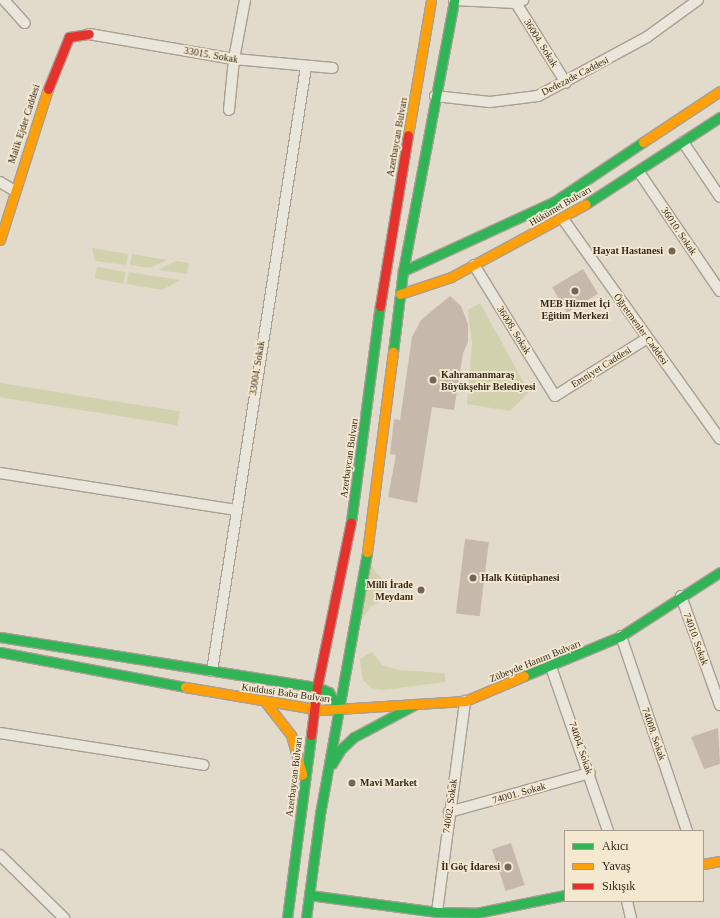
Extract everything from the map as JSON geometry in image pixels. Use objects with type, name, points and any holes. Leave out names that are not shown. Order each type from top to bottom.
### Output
[{"type":"main road","name":"Azerbaycan Bulvarı","points":[[287,918],[317,687],[352,520],[383,287],[431,0]]},
{"type":"main road","points":[[306,918],[327,772],[372,524],[403,271],[454,0]]},
{"type":"main road","name":"Malik Ejder Caddesi","points":[[0,240],[58,58],[69,37],[89,34]]},
{"type":"main road","name":"Hükümet Bulvarı","points":[[403,271],[555,202],[720,91]]},
{"type":"main road","name":"Hükümet Bulvarı","points":[[400,294],[451,277],[563,219],[639,172],[720,117]]},
{"type":"main road","name":"Zübeyde Hanım Bulvarı","points":[[338,710],[465,701],[551,667],[621,636],[720,572]]},
{"type":"main road","name":"Kuddusi Baba Bulvarı","points":[[0,637],[317,687],[329,692],[338,710],[314,709],[266,703],[0,652]]},
{"type":"main road","points":[[266,703],[291,735],[304,780]]},
{"type":"main road","points":[[327,772],[341,749],[354,737],[416,704]]},
{"type":"main road","points":[[704,864],[720,861]]},
{"type":"main road","points":[[310,895],[437,912],[476,913],[564,895]]},
{"type":"street","points":[[4,0],[25,23]]},
{"type":"street","points":[[229,110],[234,59],[245,0]]},
{"type":"street","points":[[454,0],[520,2]]},
{"type":"street","name":"Dedezade Caddesi","points":[[435,96],[490,102],[538,96],[647,37],[698,0]]},
{"type":"street","name":"36004. Sokak","points":[[520,2],[566,82]]},
{"type":"street","name":"33015. Sokak","points":[[89,34],[234,59],[306,67],[333,68]]},
{"type":"street","name":"33004. Sokak","points":[[212,670],[306,67]]},
{"type":"street","points":[[683,142],[720,197]]},
{"type":"street","name":"36010. Sokak","points":[[639,172],[720,291]]},
{"type":"street","points":[[0,182],[15,191]]},
{"type":"street","name":"Öğretmenler Caddesi","points":[[563,219],[646,339],[720,439]]},
{"type":"street","name":"36008. Sokak","points":[[474,265],[555,396]]},
{"type":"street","name":"Emniyet Caddesi","points":[[555,396],[646,339]]},
{"type":"street","points":[[0,473],[236,510]]},
{"type":"street","name":"74010. Sokak","points":[[681,596],[720,705]]},
{"type":"street","name":"74008. Sokak","points":[[621,636],[687,830]]},
{"type":"street","name":"74004. Sokak","points":[[551,667],[590,773],[608,830]]},
{"type":"street","name":"74002. Sokak","points":[[437,912],[449,812],[465,701]]},
{"type":"street","points":[[0,733],[204,765]]},
{"type":"street","name":"74001. Sokak","points":[[449,812],[590,773]]},
{"type":"street","points":[[0,855],[64,918]]},
{"type":"street","points":[[627,902],[631,918]]},
{"type":"green space","points":[[92,248],[128,254],[126,265],[95,261]]},
{"type":"green space","points":[[132,254],[167,260],[150,268],[130,265]]},
{"type":"green space","points":[[176,261],[189,263],[187,274],[158,270]]},
{"type":"green space","points":[[97,267],[126,272],[123,284],[95,279]]},
{"type":"green space","points":[[129,272],[180,280],[162,290],[126,284]]},
{"type":"green space","points":[[480,303],[529,392],[510,411],[467,404],[472,344],[468,310]]},
{"type":"green space","points":[[0,383],[180,411],[178,425],[0,397]]},
{"type":"green space","points":[[368,556],[375,572],[384,580],[382,601],[370,607],[359,624]]},
{"type":"green space","points":[[372,652],[382,665],[399,670],[445,673],[445,682],[383,690],[371,688],[363,680],[360,659]]},
{"type":"building","name":"MEB Hizmet İçi Eğitim Merkezi","points":[[583,269],[598,294],[567,312],[552,288]]},
{"type":"building","name":"Kahramanmaraş Büyükşehir Belediyesi","points":[[450,296],[461,306],[468,324],[468,342],[463,353],[454,410],[432,407],[417,503],[388,497],[396,455],[390,454],[394,419],[400,420],[412,337],[421,320]]},
{"type":"building","name":"Halk Kütüphanesi","points":[[465,539],[489,542],[480,616],[456,613]]},
{"type":"building","points":[[718,728],[720,764],[704,769],[691,737]]},
{"type":"building","name":"İl Göç İdaresi","points":[[511,843],[525,885],[506,891],[492,849]]},
{"type":"traffic: fast","points":[[393,352],[403,271],[454,0]]},
{"type":"traffic: fast","points":[[586,204],[720,117]]},
{"type":"traffic: fast","points":[[403,271],[555,201],[643,142]]},
{"type":"traffic: fast","points":[[351,522],[380,306]]},
{"type":"traffic: fast","points":[[306,918],[320,814],[367,552]]},
{"type":"traffic: fast","points":[[524,676],[621,636],[720,572]]},
{"type":"traffic: fast","points":[[0,637],[317,687],[329,692],[338,710]]},
{"type":"traffic: fast","points":[[0,652],[185,687]]},
{"type":"traffic: fast","points":[[332,764],[341,749],[354,737],[416,704]]},
{"type":"traffic: fast","points":[[287,918],[311,735]]},
{"type":"traffic: fast","points":[[309,895],[437,912],[476,913],[564,895]]},
{"type":"traffic: slow","points":[[408,135],[431,0]]},
{"type":"traffic: slow","points":[[0,240],[48,89]]},
{"type":"traffic: slow","points":[[643,142],[720,91]]},
{"type":"traffic: slow","points":[[400,294],[451,277],[586,204]]},
{"type":"traffic: slow","points":[[367,552],[393,352]]},
{"type":"traffic: slow","points":[[185,687],[321,710],[465,701],[524,676]]},
{"type":"traffic: slow","points":[[266,703],[291,735],[302,774]]},
{"type":"traffic: slow","points":[[704,864],[720,861]]},
{"type":"traffic: jam","points":[[48,89],[69,37],[89,34]]},
{"type":"traffic: jam","points":[[380,306],[408,135]]},
{"type":"traffic: jam","points":[[311,735],[317,687],[351,522]]},
{"type":"place","name":"Hayat Hastanesi","points":[[672,251]]},
{"type":"place","name":"MEB Hizmet İçi Eğitim Merkezi","points":[[575,291]]},
{"type":"place","name":"Kahramanmaraş Büyükşehir Belediyesi","points":[[433,380]]},
{"type":"place","name":"Halk Kütüphanesi","points":[[473,578]]},
{"type":"place","name":"Millî İrade Meydanı","points":[[421,590]]},
{"type":"place","name":"Mavi Market","points":[[352,783]]},
{"type":"place","name":"İl Göç İdaresi","points":[[508,867]]}]
